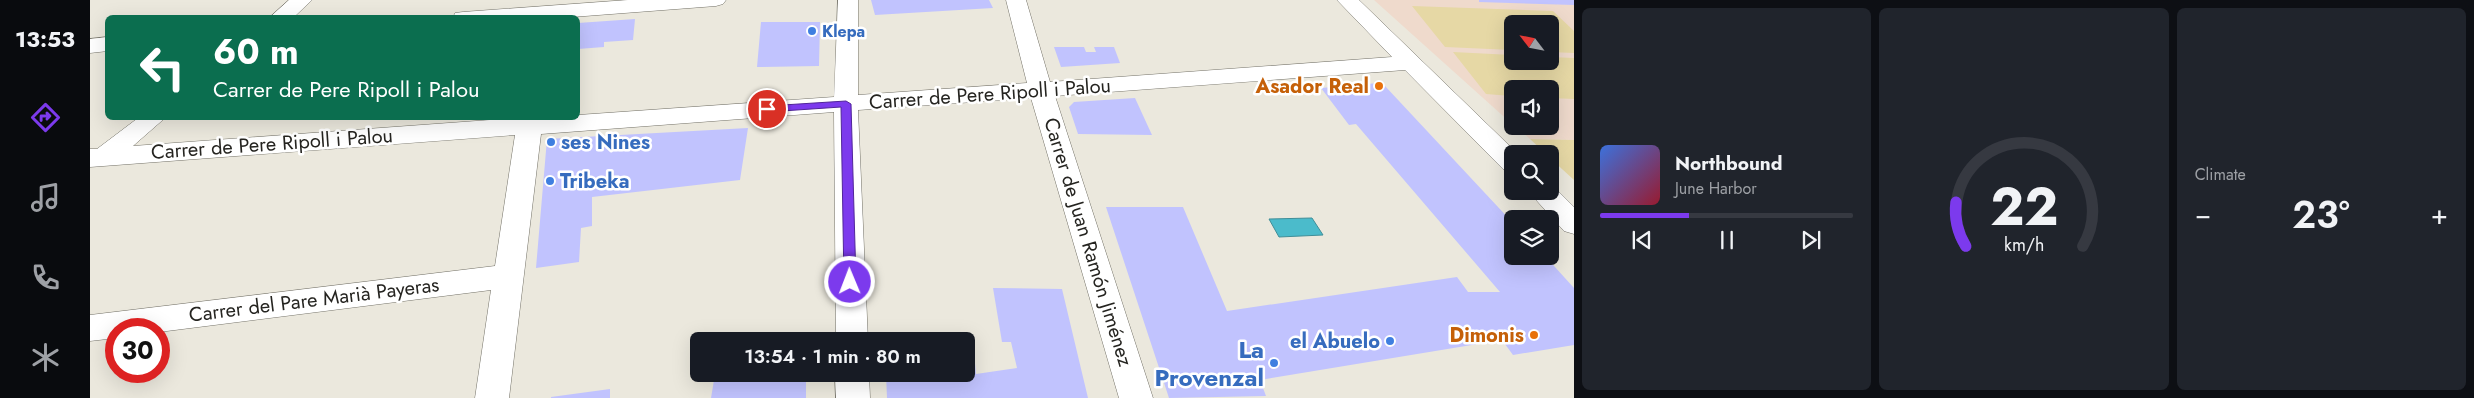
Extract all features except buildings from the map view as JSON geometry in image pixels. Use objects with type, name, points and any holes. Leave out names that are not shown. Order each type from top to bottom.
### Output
[{"type":"street","points":[[283,15],[302,0]]},
{"type":"street","points":[[543,15],[716,0]]},
{"type":"street","points":[[848,0],[846,104],[852,332]]},
{"type":"street","name":"Carrer de Juan Ramón Jiménez","points":[[1016,0],[1041,91],[1136,398]]},
{"type":"street","points":[[1347,0],[1504,155]]},
{"type":"street","points":[[90,46],[105,44]]},
{"type":"street","name":"Carrer de Pere Ripoll i Palou","points":[[580,118],[846,104],[1411,63]]},
{"type":"street","points":[[94,163],[150,120]]},
{"type":"street","name":"Carrer de Pere Ripoll i Palou","points":[[94,163],[549,120]]},
{"type":"street","points":[[492,398],[530,121]]},
{"type":"street","points":[[1550,200],[1574,224]]},
{"type":"street","name":"Carrer del Pare Marià Payeras","points":[[90,328],[508,276]]},
{"type":"street","points":[[852,382],[853,398]]},
{"type":"shaded area","points":[[1374,0],[1574,0],[1574,140],[1530,139],[1525,135],[1559,135],[1559,80],[1504,80],[1504,117]]},
{"type":"shaded area","points":[[1412,6],[1553,11],[1557,15],[1504,15],[1504,50],[1445,47]]},
{"type":"shaded area","points":[[1559,17],[1574,31],[1574,53],[1559,52]]},
{"type":"shaded area","points":[[1453,52],[1504,55],[1504,70],[1559,70],[1559,57],[1574,58],[1574,99],[1559,98],[1559,80],[1504,80],[1504,95],[1486,94]]},
{"type":"shaded area","points":[[1530,139],[1574,140],[1574,180],[1559,166],[1559,145],[1536,145]]},
{"type":"water","points":[[1312,218],[1323,235],[1279,237],[1269,219]]},
{"type":"place","name":"Klepa","points":[[812,31]]},
{"type":"place","name":"Asador Real","points":[[1379,86]]},
{"type":"place","name":"ses Nines","points":[[551,142]]},
{"type":"place","name":"Tribeka","points":[[550,181]]},
{"type":"place","name":"Dimonis","points":[[1534,335]]},
{"type":"place","name":"el Abuelo","points":[[1390,341]]},
{"type":"place","name":"La Provenzal","points":[[1274,363]]},
{"type":"route","points":[[767,109],[846,104],[850,282]]}]
